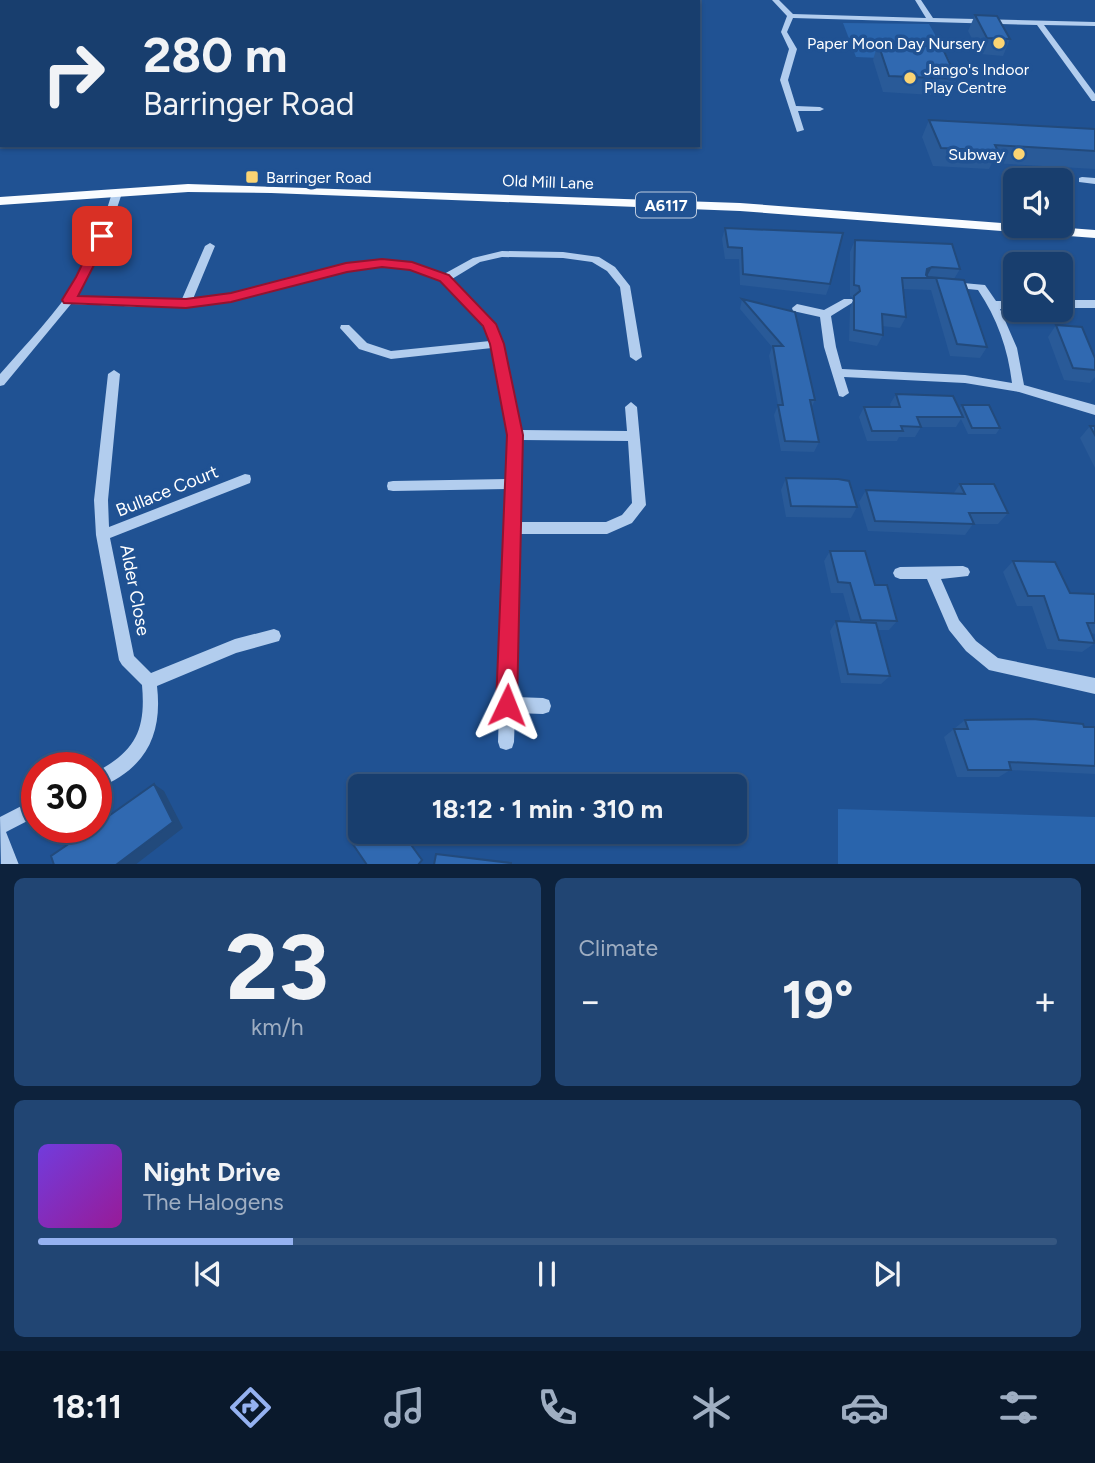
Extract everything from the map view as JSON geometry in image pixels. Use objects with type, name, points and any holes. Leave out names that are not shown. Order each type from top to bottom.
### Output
[{"type":"main road","name":"Old Mill Lane","points":[[0,201],[188,187],[257,188],[740,207],[1095,234]]},
{"type":"street","points":[[775,0],[791,16],[1095,24]]},
{"type":"street","points":[[918,0],[930,19]]},
{"type":"street","points":[[791,16],[785,32],[793,49],[784,80],[800,130]]},
{"type":"street","points":[[1040,23],[1095,99]]},
{"type":"street","points":[[793,108],[820,109]]},
{"type":"street","points":[[1082,180],[1095,181]]},
{"type":"street","points":[[0,382],[69,300],[100,241],[117,193]]},
{"type":"street","points":[[186,303],[210,246]]},
{"type":"street","points":[[445,278],[477,260],[502,254],[564,255],[595,259],[611,269],[625,286],[636,357]]},
{"type":"street","points":[[69,300],[186,303],[231,298],[346,267],[382,263],[412,266],[445,278],[489,324],[497,344],[515,435],[506,742]]},
{"type":"street","points":[[941,285],[981,287],[995,305],[1016,357],[1019,388]]},
{"type":"street","points":[[797,308],[825,314],[848,301]]},
{"type":"street","points":[[1073,304],[1095,304]]},
{"type":"street","points":[[995,305],[1003,305]]},
{"type":"street","points":[[825,314],[843,393]]},
{"type":"street","points":[[345,328],[363,346],[391,355],[497,344]]},
{"type":"street","points":[[838,373],[965,379],[1019,388],[1095,410]]},
{"type":"street","name":"Alder Close","points":[[114,374],[101,500],[103,536],[127,660],[149,682]]},
{"type":"street","points":[[514,528],[607,528],[627,519],[639,505],[631,407]]},
{"type":"street","points":[[515,435],[632,436]]},
{"type":"street","name":"Bullace Court","points":[[103,536],[244,479]]},
{"type":"street","points":[[393,486],[514,484]]},
{"type":"street","points":[[931,572],[954,625],[971,646],[994,665],[1095,686]]},
{"type":"street","points":[[900,573],[963,572]]},
{"type":"street","points":[[112,774],[139,748],[151,718],[149,682],[235,646],[274,636]]},
{"type":"street","points":[[507,705],[543,706]]},
{"type":"street","points":[[0,826],[21,815]]},
{"type":"street","points":[[0,838],[10,864]]},
{"type":"shaded area","points":[[843,23],[929,24],[950,61],[856,57]]},
{"type":"shaded area","points":[[838,809],[1095,817],[1095,864],[838,864]]},
{"type":"building","points":[[975,15],[997,16],[1010,39],[987,38]]},
{"type":"building","points":[[878,43],[942,47],[957,79],[889,76]]},
{"type":"building","points":[[929,120],[1095,129],[1095,151],[995,145],[998,151],[941,148]]},
{"type":"building","points":[[725,228],[843,233],[830,284],[743,274],[742,248],[728,247]]},
{"type":"building","points":[[855,240],[952,244],[960,269],[932,267],[927,269],[926,275],[964,280],[987,347],[957,344],[936,278],[902,278],[906,317],[882,314],[883,335],[854,330],[854,296],[860,291],[859,286],[854,285]]},
{"type":"building","points":[[742,299],[795,312],[815,400],[810,400],[819,442],[785,441],[778,405],[783,405],[773,346],[783,346]]},
{"type":"building","points":[[1056,325],[1082,327],[1095,358],[1095,370],[1073,368]]},
{"type":"building","points":[[896,394],[953,396],[963,417],[917,417],[921,427],[901,426],[903,431],[872,431],[864,407],[900,407]]},
{"type":"building","points":[[962,405],[989,405],[1000,428],[972,428]]},
{"type":"building","points":[[786,478],[849,481],[857,507],[791,506]]},
{"type":"building","points":[[960,484],[994,484],[1008,513],[969,513],[974,524],[875,521],[866,490],[965,494]]},
{"type":"building","points":[[830,551],[865,551],[875,585],[887,585],[897,621],[861,620],[850,583],[838,582]]},
{"type":"building","points":[[1013,561],[1055,562],[1070,593],[1095,594],[1095,623],[1087,623],[1095,643],[1059,640],[1044,596],[1028,596]]},
{"type":"building","points":[[836,621],[876,623],[890,676],[848,674]]},
{"type":"building","points":[[1033,719],[1095,727],[1095,766],[1009,762],[1011,770],[968,770],[954,729],[968,729],[965,720]]},
{"type":"building","points":[[154,784],[173,822],[117,864],[54,864],[51,856],[70,843],[112,843],[112,814]]},
{"type":"building","points":[[353,844],[410,844],[422,860],[419,864],[366,864]]},
{"type":"building","points":[[436,854],[511,863],[511,864],[434,864]]},
{"type":"place","name":"Paper Moon Day Nursery","points":[[999,43]]},
{"type":"place","name":"Jango's Indoor Play Centre","points":[[910,78]]},
{"type":"place","name":"Subway","points":[[1019,154]]},
{"type":"place","name":"Barringer Road","points":[[252,177]]},
{"type":"route","points":[[102,236],[83,278],[69,300],[186,303],[231,298],[346,267],[382,263],[412,266],[445,278],[489,324],[497,344],[515,435],[507,705]]}]
